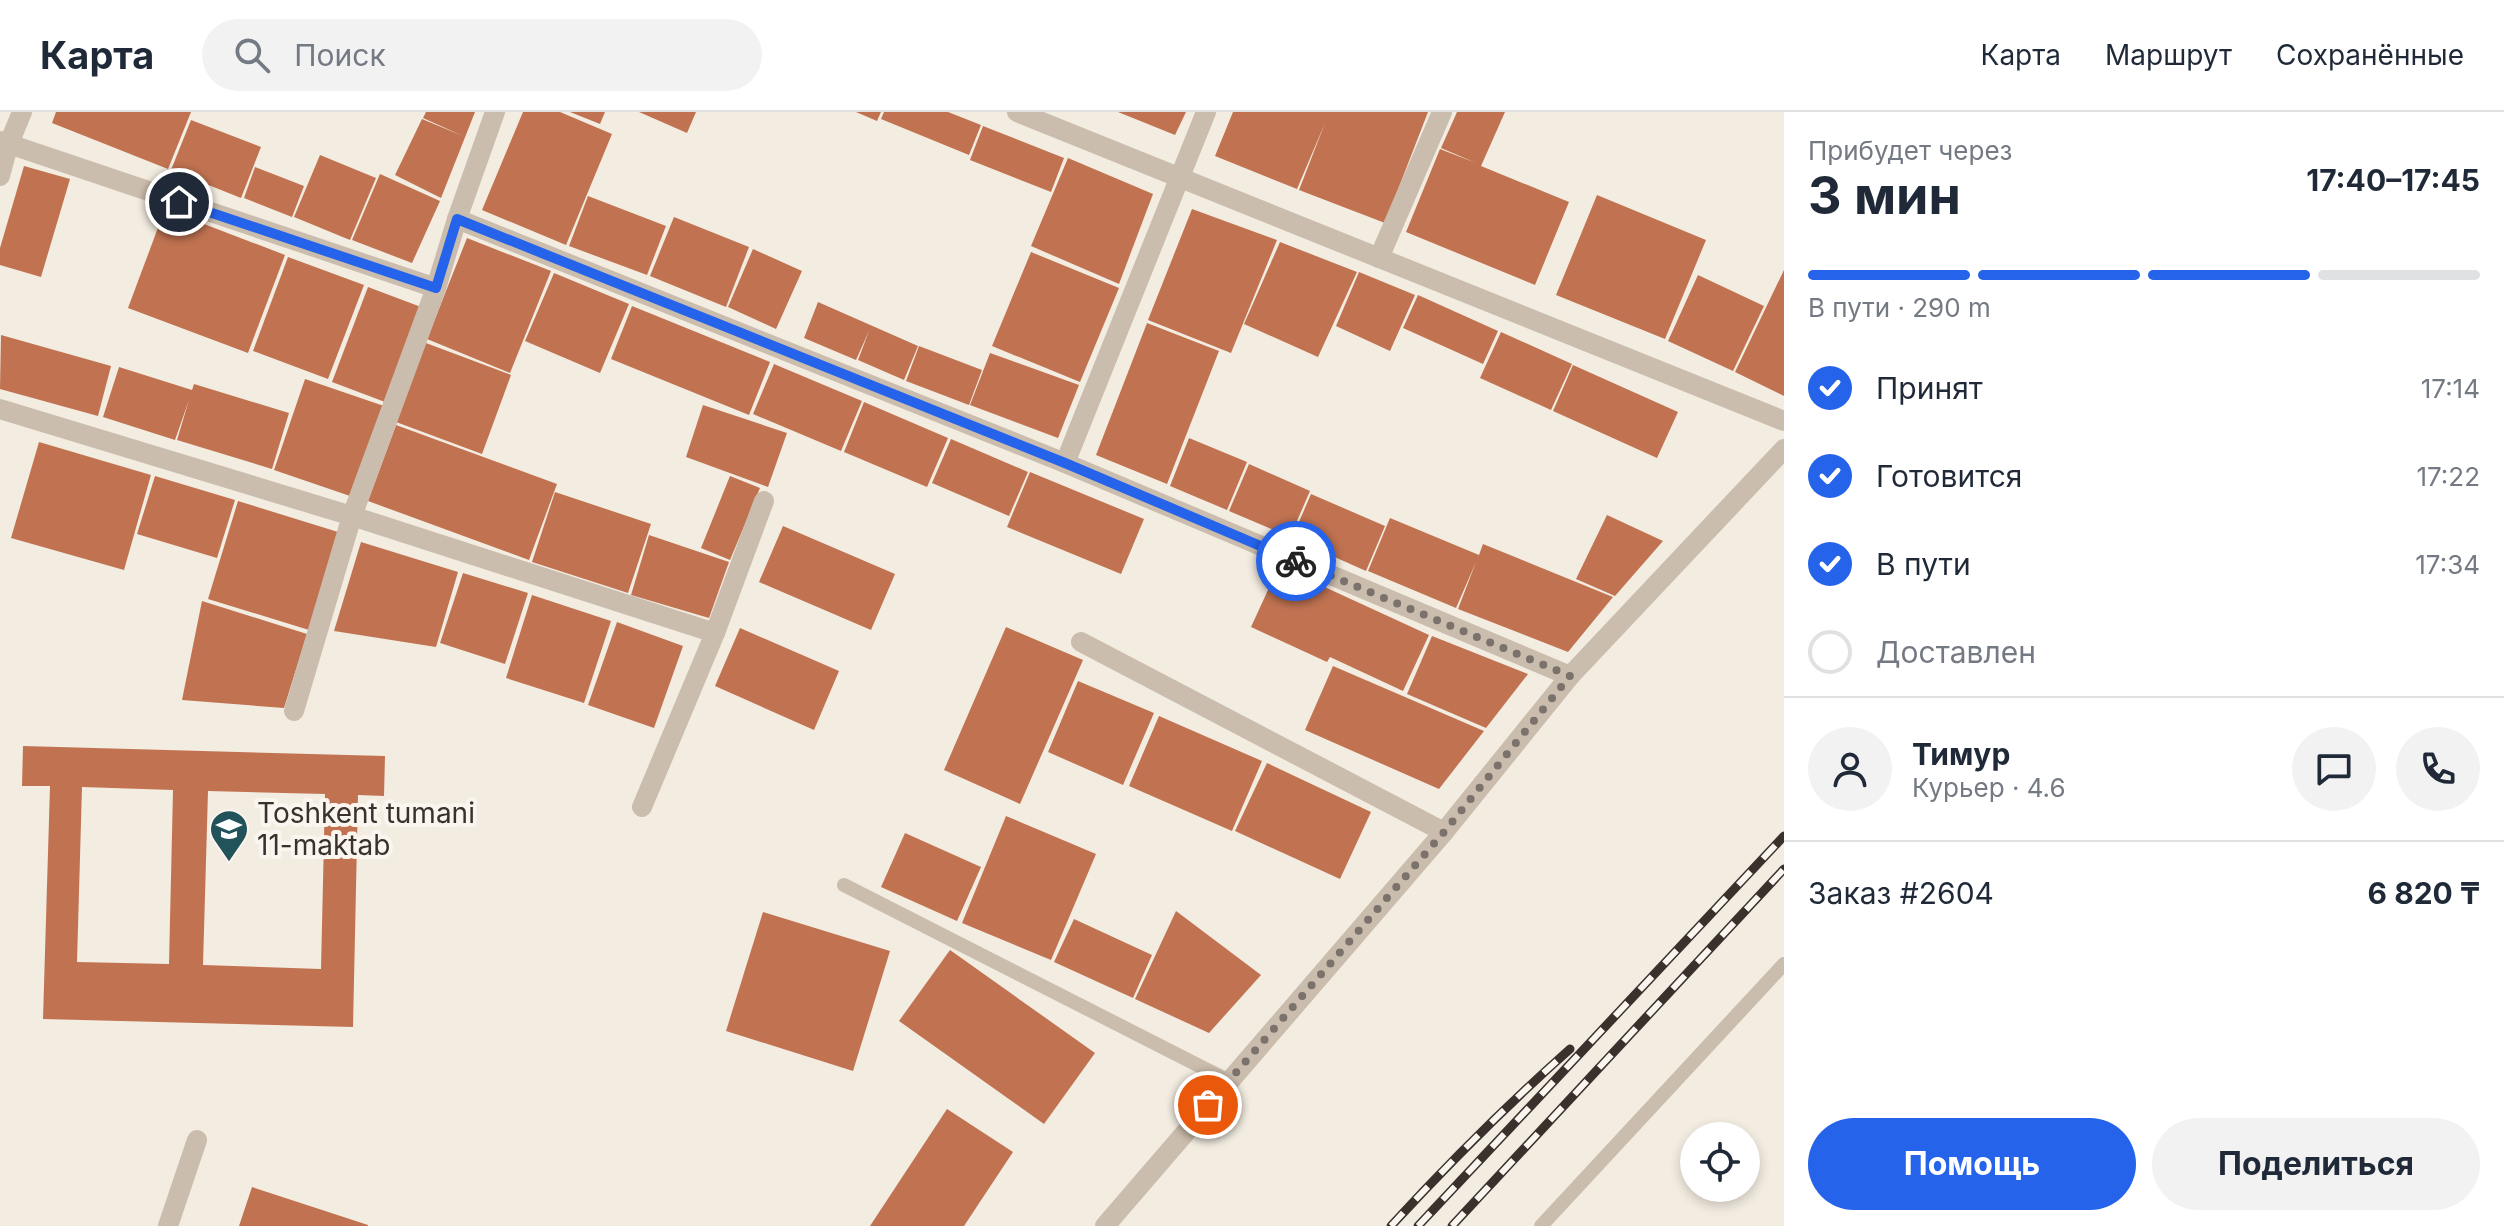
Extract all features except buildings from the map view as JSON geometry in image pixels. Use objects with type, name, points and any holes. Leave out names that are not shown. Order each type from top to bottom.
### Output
[{"type":"street","points":[[0,176],[4,143],[22,112]]},
{"type":"street","points":[[294,711],[352,516],[436,288],[495,112]]},
{"type":"street","points":[[1017,112],[1784,421]]},
{"type":"street","points":[[1065,463],[1177,177],[1206,112]]},
{"type":"street","points":[[1379,258],[1442,112]]},
{"type":"street","points":[[4,143],[436,288]]},
{"type":"street","points":[[457,219],[1065,463],[1570,676]]},
{"type":"street","points":[[0,409],[352,516],[715,633]]},
{"type":"street","points":[[1105,1226],[1444,832],[1570,676],[1784,449]]},
{"type":"street","points":[[642,807],[715,633],[764,501]]},
{"type":"street","points":[[1081,642],[1444,832]]},
{"type":"street","points":[[168,1226],[197,1140]]},
{"type":"lane","points":[[844,885],[1229,1081]]},
{"type":"lane","points":[[1541,1226],[1784,964]]},
{"type":"railway","points":[[1418,1226],[1784,836]]},
{"type":"railway","points":[[1452,1226],[1784,869]]},
{"type":"railway","points":[[1391,1226],[1478,1135],[1570,1049]]},
{"type":"way so far","points":[[1208,1105],[1444,832],[1570,676],[1296,561]]},
{"type":"place","name":"Toshkent tumani 11-maktab","points":[[229,863]]},
{"type":"route","points":[[179,202],[436,288],[457,219],[1065,463],[1296,561]]}]
